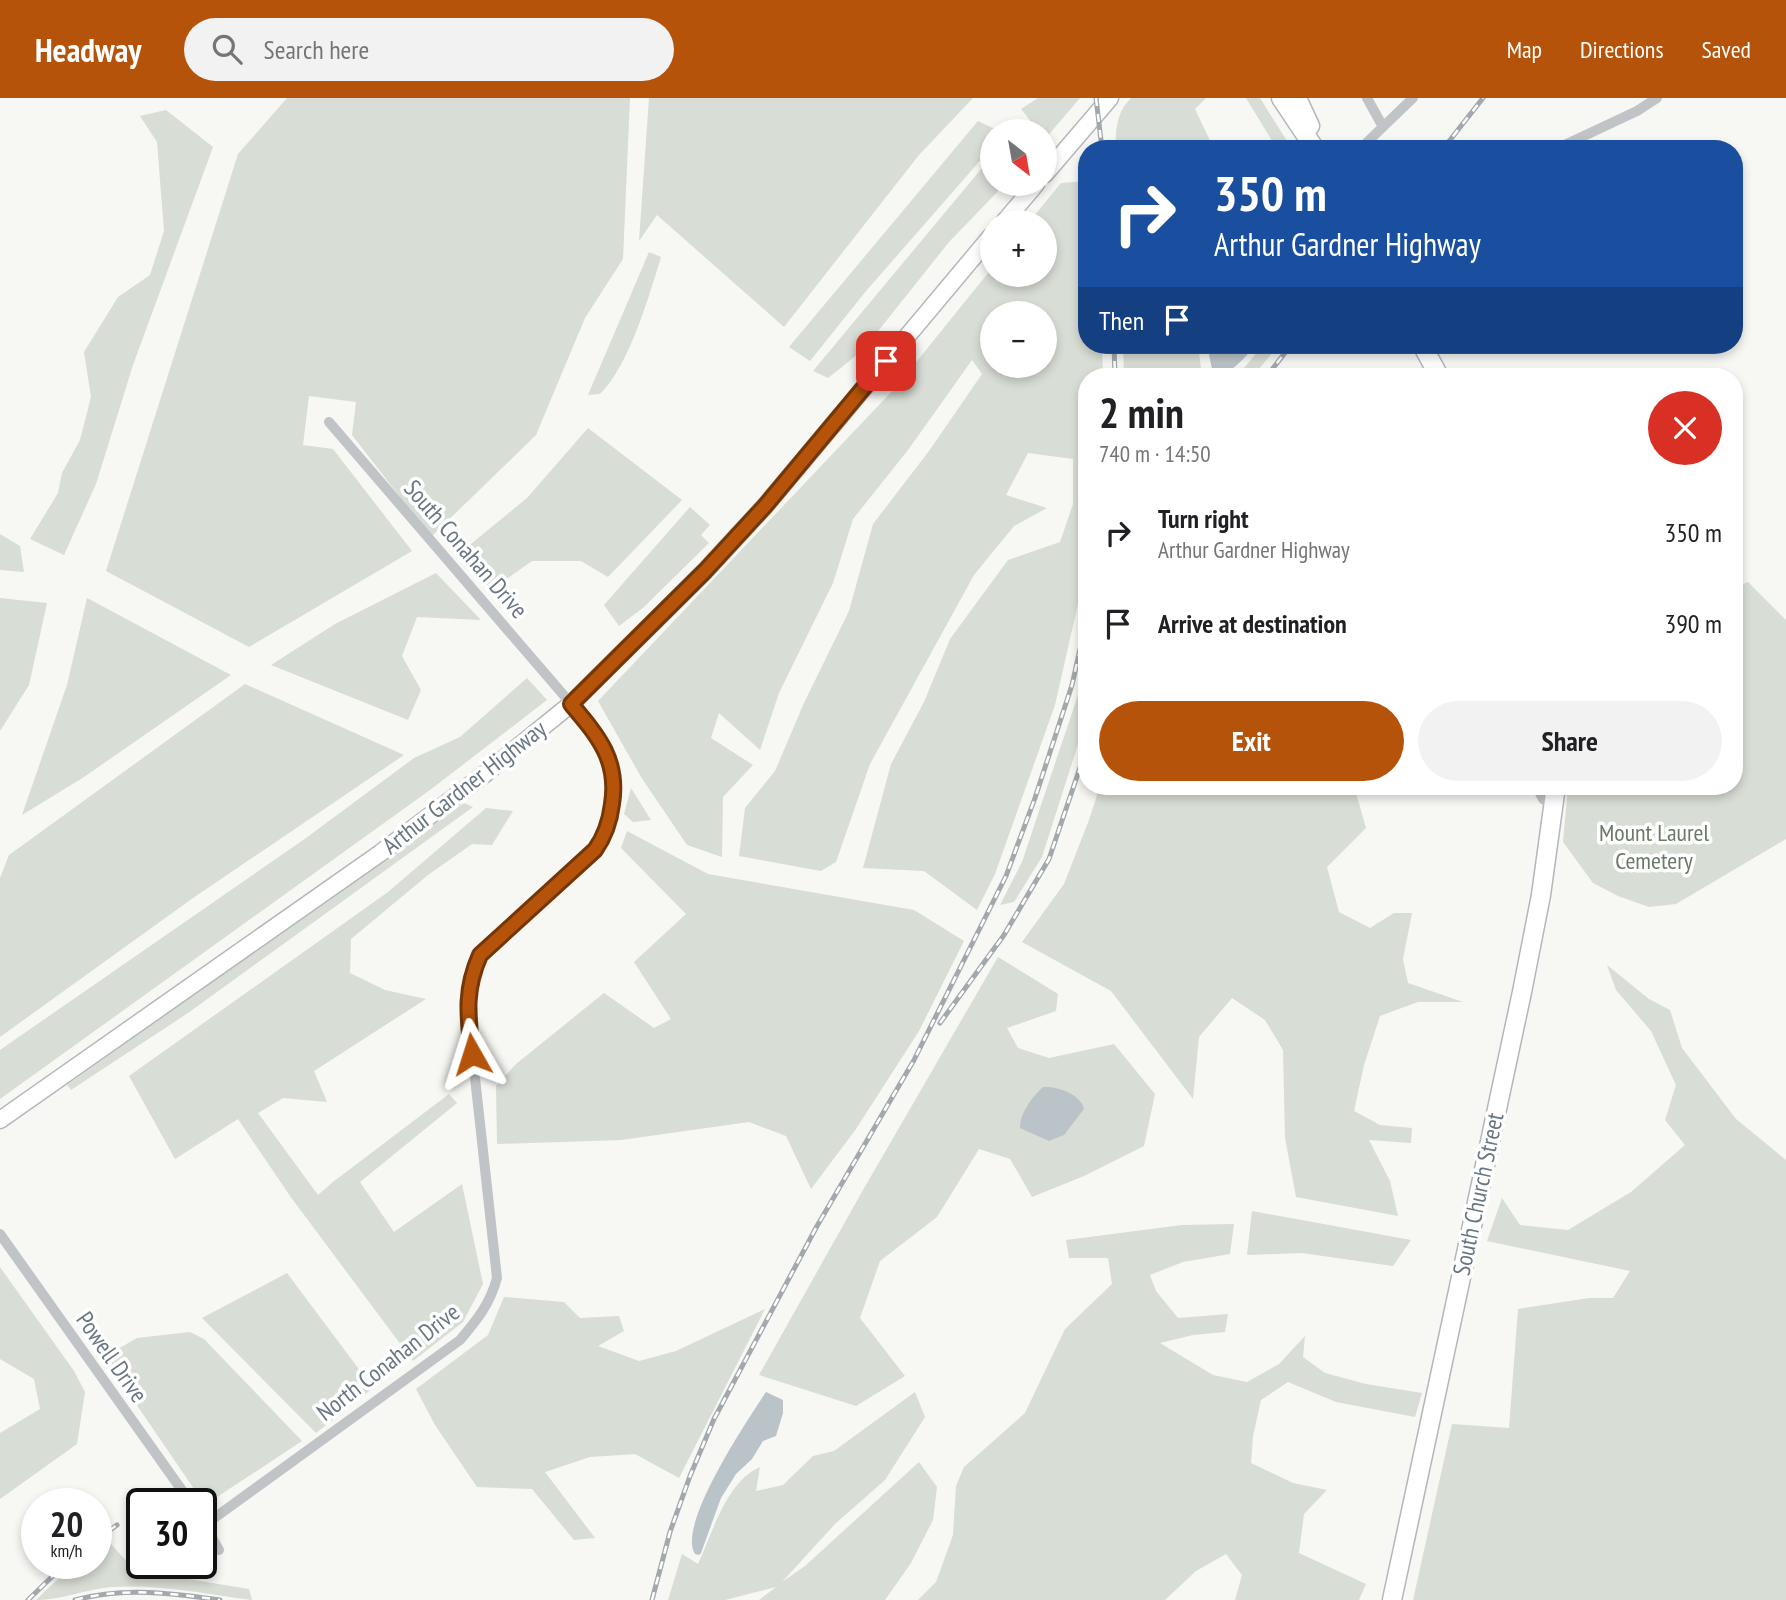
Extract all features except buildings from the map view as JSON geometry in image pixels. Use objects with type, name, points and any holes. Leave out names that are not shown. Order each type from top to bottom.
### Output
[{"type":"highway","points":[[1281,98],[1311,140]]},
{"type":"highway","points":[[1297,98],[1313,140]]},
{"type":"highway","name":"South Church Street","points":[[1392,1600],[1522,992],[1541,895],[1555,795]]},
{"type":"main road","points":[[1057,148],[1096,98]]},
{"type":"main road","points":[[1057,160],[1110,98]]},
{"type":"main road","points":[[1007,210],[1019,196]]},
{"type":"main road","points":[[1013,210],[1026,196]]},
{"type":"main road","name":"Arthur Gardner Highway","points":[[920,320],[980,244]]},
{"type":"main road","name":"Arthur Gardner Highway","points":[[0,1120],[379,854],[481,777],[571,704],[621,657],[765,506],[980,249]]},
{"type":"street","points":[[1367,98],[1383,127]]},
{"type":"street","points":[[1369,140],[1413,98]]},
{"type":"street","points":[[1575,140],[1637,111],[1657,98]]},
{"type":"street","name":"South Conahan Drive","points":[[329,422],[571,704]]},
{"type":"street","name":"North Conahan Drive","points":[[217,1512],[460,1340],[492,1299],[498,1278],[468,1014],[470,978],[480,955],[595,850],[602,839],[611,814],[615,786],[611,763],[602,742],[571,704]]},
{"type":"street","points":[[1541,795],[1554,807]]},
{"type":"street","name":"Powell Drive","points":[[0,1235],[180,1488]]},
{"type":"street","points":[[217,1546],[219,1550]]},
{"type":"green space","points":[[287,98],[630,98],[623,259],[585,318],[536,435],[431,537],[352,435],[356,402],[309,396],[303,445],[333,449],[412,551],[249,647],[106,571],[238,154]]},
{"type":"green space","points":[[649,98],[973,98],[919,155],[784,327],[657,215],[639,241]]},
{"type":"green space","points":[[1038,98],[1080,98],[1057,125],[1057,119],[1029,119],[1021,109]]},
{"type":"green space","points":[[1131,98],[1206,98],[1195,109],[1210,140],[1116,140],[1118,121]]},
{"type":"green space","points":[[1246,98],[1260,98],[1286,140],[1272,140]]},
{"type":"green space","points":[[166,110],[213,147],[133,365],[96,484],[64,555],[30,539],[58,493],[62,473],[80,440],[91,397],[84,352],[118,297],[150,275],[164,231],[157,142],[140,116]]},
{"type":"green space","points":[[978,121],[980,122],[980,161],[866,291],[810,361],[789,347]]},
{"type":"green space","points":[[980,170],[980,196],[993,196],[949,242],[863,350],[828,378],[813,371]]},
{"type":"green space","points":[[1078,182],[1078,354],[1102,354],[1103,368],[1078,368],[1078,604],[1055,705],[995,874],[977,910],[924,871],[863,868],[891,764],[924,702],[950,639],[1008,560],[1060,542],[1073,504],[1073,459],[1028,453],[1006,495],[1047,508],[1014,526],[974,575],[870,764],[836,862],[821,871],[739,856],[745,808],[775,771],[804,703],[849,611],[873,524],[929,451],[980,377],[1057,378],[1057,301],[980,301],[980,371],[972,360],[908,450],[853,519],[833,583],[779,693],[760,750],[719,713],[711,738],[753,765],[723,797],[722,857],[687,845],[641,777],[598,701],[897,386],[980,283],[980,287],[1057,287],[1057,210],[1039,210],[1050,196],[1057,196],[1057,188],[1061,183]]},
{"type":"green space","points":[[649,252],[661,257],[629,349],[600,394],[588,395]]},
{"type":"green space","points":[[1123,354],[1199,354],[1201,368],[1124,368]]},
{"type":"green space","points":[[1256,354],[1271,354],[1260,368],[1243,368]]},
{"type":"green space","points":[[588,428],[682,500],[608,577],[581,561],[532,561],[491,590],[461,552],[527,498]]},
{"type":"green space","points":[[690,507],[710,525],[701,535],[709,543],[644,607],[619,626],[604,605]]},
{"type":"green space","points":[[0,534],[20,546],[24,572],[0,570]]},
{"type":"green space","points":[[436,573],[481,620],[417,617],[402,656],[421,690],[408,720],[271,665],[335,624]]},
{"type":"green space","name":"Mount Laurel Cemetery","points":[[1748,582],[1786,620],[1786,839],[1676,904],[1649,907],[1618,896],[1593,883],[1563,842],[1567,795],[1743,795],[1743,584]]},
{"type":"green space","points":[[0,598],[47,603],[29,685],[0,731]]},
{"type":"green space","points":[[87,598],[231,675],[84,777],[22,815],[67,685]]},
{"type":"green space","points":[[527,678],[547,700],[430,790],[0,1099],[0,1050],[306,838],[414,758],[460,737]]},
{"type":"green space","points":[[245,684],[404,755],[193,898],[0,1037],[0,878],[9,855]]},
{"type":"green space","points":[[1078,695],[1078,744],[1042,857],[1014,902],[1000,905],[1022,862]]},
{"type":"green space","points":[[631,788],[651,820],[633,822],[624,814]]},
{"type":"green space","points":[[1097,795],[1357,795],[1366,828],[1327,867],[1339,912],[1370,928],[1394,913],[1412,913],[1403,959],[1408,983],[1463,1002],[1418,1002],[1380,1016],[1364,1065],[1354,1111],[1380,1125],[1412,1128],[1411,1143],[1369,1140],[1390,1181],[1398,1216],[1296,1197],[1285,1138],[1283,1050],[1265,1020],[1232,998],[1199,1037],[1193,1099],[1111,991],[1022,942],[1064,884]]},
{"type":"green space","points":[[464,803],[473,807],[188,1013],[71,1090],[67,1085]]},
{"type":"green space","points":[[486,808],[513,811],[492,845],[472,844],[428,875],[351,939],[350,973],[385,990],[426,999],[314,1071],[327,1102],[283,1098],[258,1113],[318,1195],[449,1094],[457,1103],[360,1182],[394,1232],[462,1184],[483,1284],[463,1322],[413,1361],[290,1196],[238,1119],[175,1159],[129,1076],[388,892]]},
{"type":"green space","points":[[627,831],[708,874],[914,910],[964,941],[919,1031],[856,1129],[811,1189],[786,1136],[749,1122],[621,1140],[497,1144],[496,1086],[516,1064],[604,993],[654,1028],[671,1019],[634,962],[686,914],[621,848]]},
{"type":"green space","points":[[998,957],[1058,994],[1056,1011],[1007,1028],[1018,1048],[1049,1058],[1114,1044],[1155,1094],[1144,1146],[1084,1176],[1032,1197],[1010,1159],[979,1149],[937,1217],[880,1261],[860,1318],[905,1376],[856,1406],[759,1375],[863,1190]]},
{"type":"green space","points":[[1607,965],[1649,999],[1670,1010],[1682,1048],[1736,1119],[1786,1160],[1786,1600],[1413,1600],[1452,1424],[1509,1428],[1518,1309],[1589,1298],[1613,1298],[1630,1271],[1487,1241],[1502,1198],[1520,1225],[1568,1230],[1631,1192],[1685,1145],[1665,1120],[1676,1085],[1651,1031],[1616,990]]},
{"type":"green space","points":[[1252,1211],[1411,1240],[1393,1266],[1302,1253],[1247,1255]]},
{"type":"green space","points":[[1234,1224],[1230,1254],[1183,1262],[1150,1275],[1156,1291],[1178,1318],[1228,1314],[1225,1332],[1193,1335],[1160,1343],[1213,1375],[1247,1382],[1279,1364],[1305,1336],[1303,1357],[1325,1373],[1366,1384],[1422,1393],[1415,1417],[1336,1402],[1288,1382],[1261,1400],[1253,1436],[1251,1463],[1293,1483],[1327,1490],[1304,1514],[1299,1553],[1366,1584],[1359,1600],[1235,1600],[1242,1575],[1226,1554],[1196,1571],[1165,1600],[918,1600],[936,1582],[953,1535],[956,1486],[964,1467],[1025,1413],[1065,1329],[1112,1284],[1108,1258],[1069,1258],[1066,1240],[1182,1225]]},
{"type":"green space","points":[[0,1267],[74,1371],[85,1392],[77,1444],[0,1499],[0,1433],[40,1409],[34,1379],[0,1359]]},
{"type":"green space","points":[[287,1273],[373,1388],[316,1433],[202,1318]]},
{"type":"green space","points":[[504,1297],[564,1302],[580,1318],[619,1316],[624,1331],[598,1346],[639,1361],[676,1351],[765,1309],[679,1478],[635,1454],[590,1457],[545,1472],[595,1538],[574,1540],[532,1489],[477,1487],[435,1425],[416,1389],[488,1335]]},
{"type":"green space","points":[[190,1332],[204,1339],[302,1441],[217,1497],[217,1488],[193,1488],[104,1357],[137,1338]]},
{"type":"green space","points":[[915,1392],[925,1417],[885,1480],[835,1524],[782,1582],[805,1566],[919,1462],[937,1487],[933,1520],[911,1563],[885,1600],[759,1600],[776,1587],[725,1600],[668,1600],[682,1554],[698,1564],[729,1496],[748,1474],[760,1467],[756,1491],[783,1485],[813,1456],[834,1451]]},
{"type":"green space","points":[[112,1545],[126,1561],[126,1579],[188,1579],[249,1589],[252,1600],[129,1586],[36,1600],[56,1581],[112,1579]]},
{"type":"shaded area","points":[[1209,354],[1247,354],[1233,368],[1212,368]]},
{"type":"shaded area","points":[[1043,1087],[1068,1092],[1078,1099],[1084,1109],[1064,1135],[1049,1141],[1020,1128],[1027,1106]]},
{"type":"shaded area","points":[[766,1392],[783,1400],[783,1413],[776,1436],[763,1441],[752,1459],[736,1474],[721,1498],[701,1553],[695,1554],[692,1540],[705,1497],[731,1447]]},
{"type":"railway","points":[[1096,98],[1101,140]]},
{"type":"railway","points":[[1450,140],[1483,98]]},
{"type":"railway","points":[[1114,354],[1115,368]]},
{"type":"railway","points":[[1273,368],[1284,354]]},
{"type":"railway","points":[[652,1600],[670,1532],[714,1419],[817,1226],[914,1060],[1006,876],[1035,798],[1072,685],[1078,658]]},
{"type":"railway","points":[[940,1023],[1004,935],[1049,859],[1078,774]]},
{"type":"railway","points":[[112,1529],[117,1525]]},
{"type":"railway","points":[[28,1600],[50,1579]]},
{"type":"railway","points":[[75,1600],[129,1592],[166,1593],[220,1600]]},
{"type":"route","points":[[472,1054],[468,1014],[470,978],[480,955],[595,850],[611,814],[615,786],[611,763],[602,742],[571,704],[621,657],[765,506],[886,361]]}]
